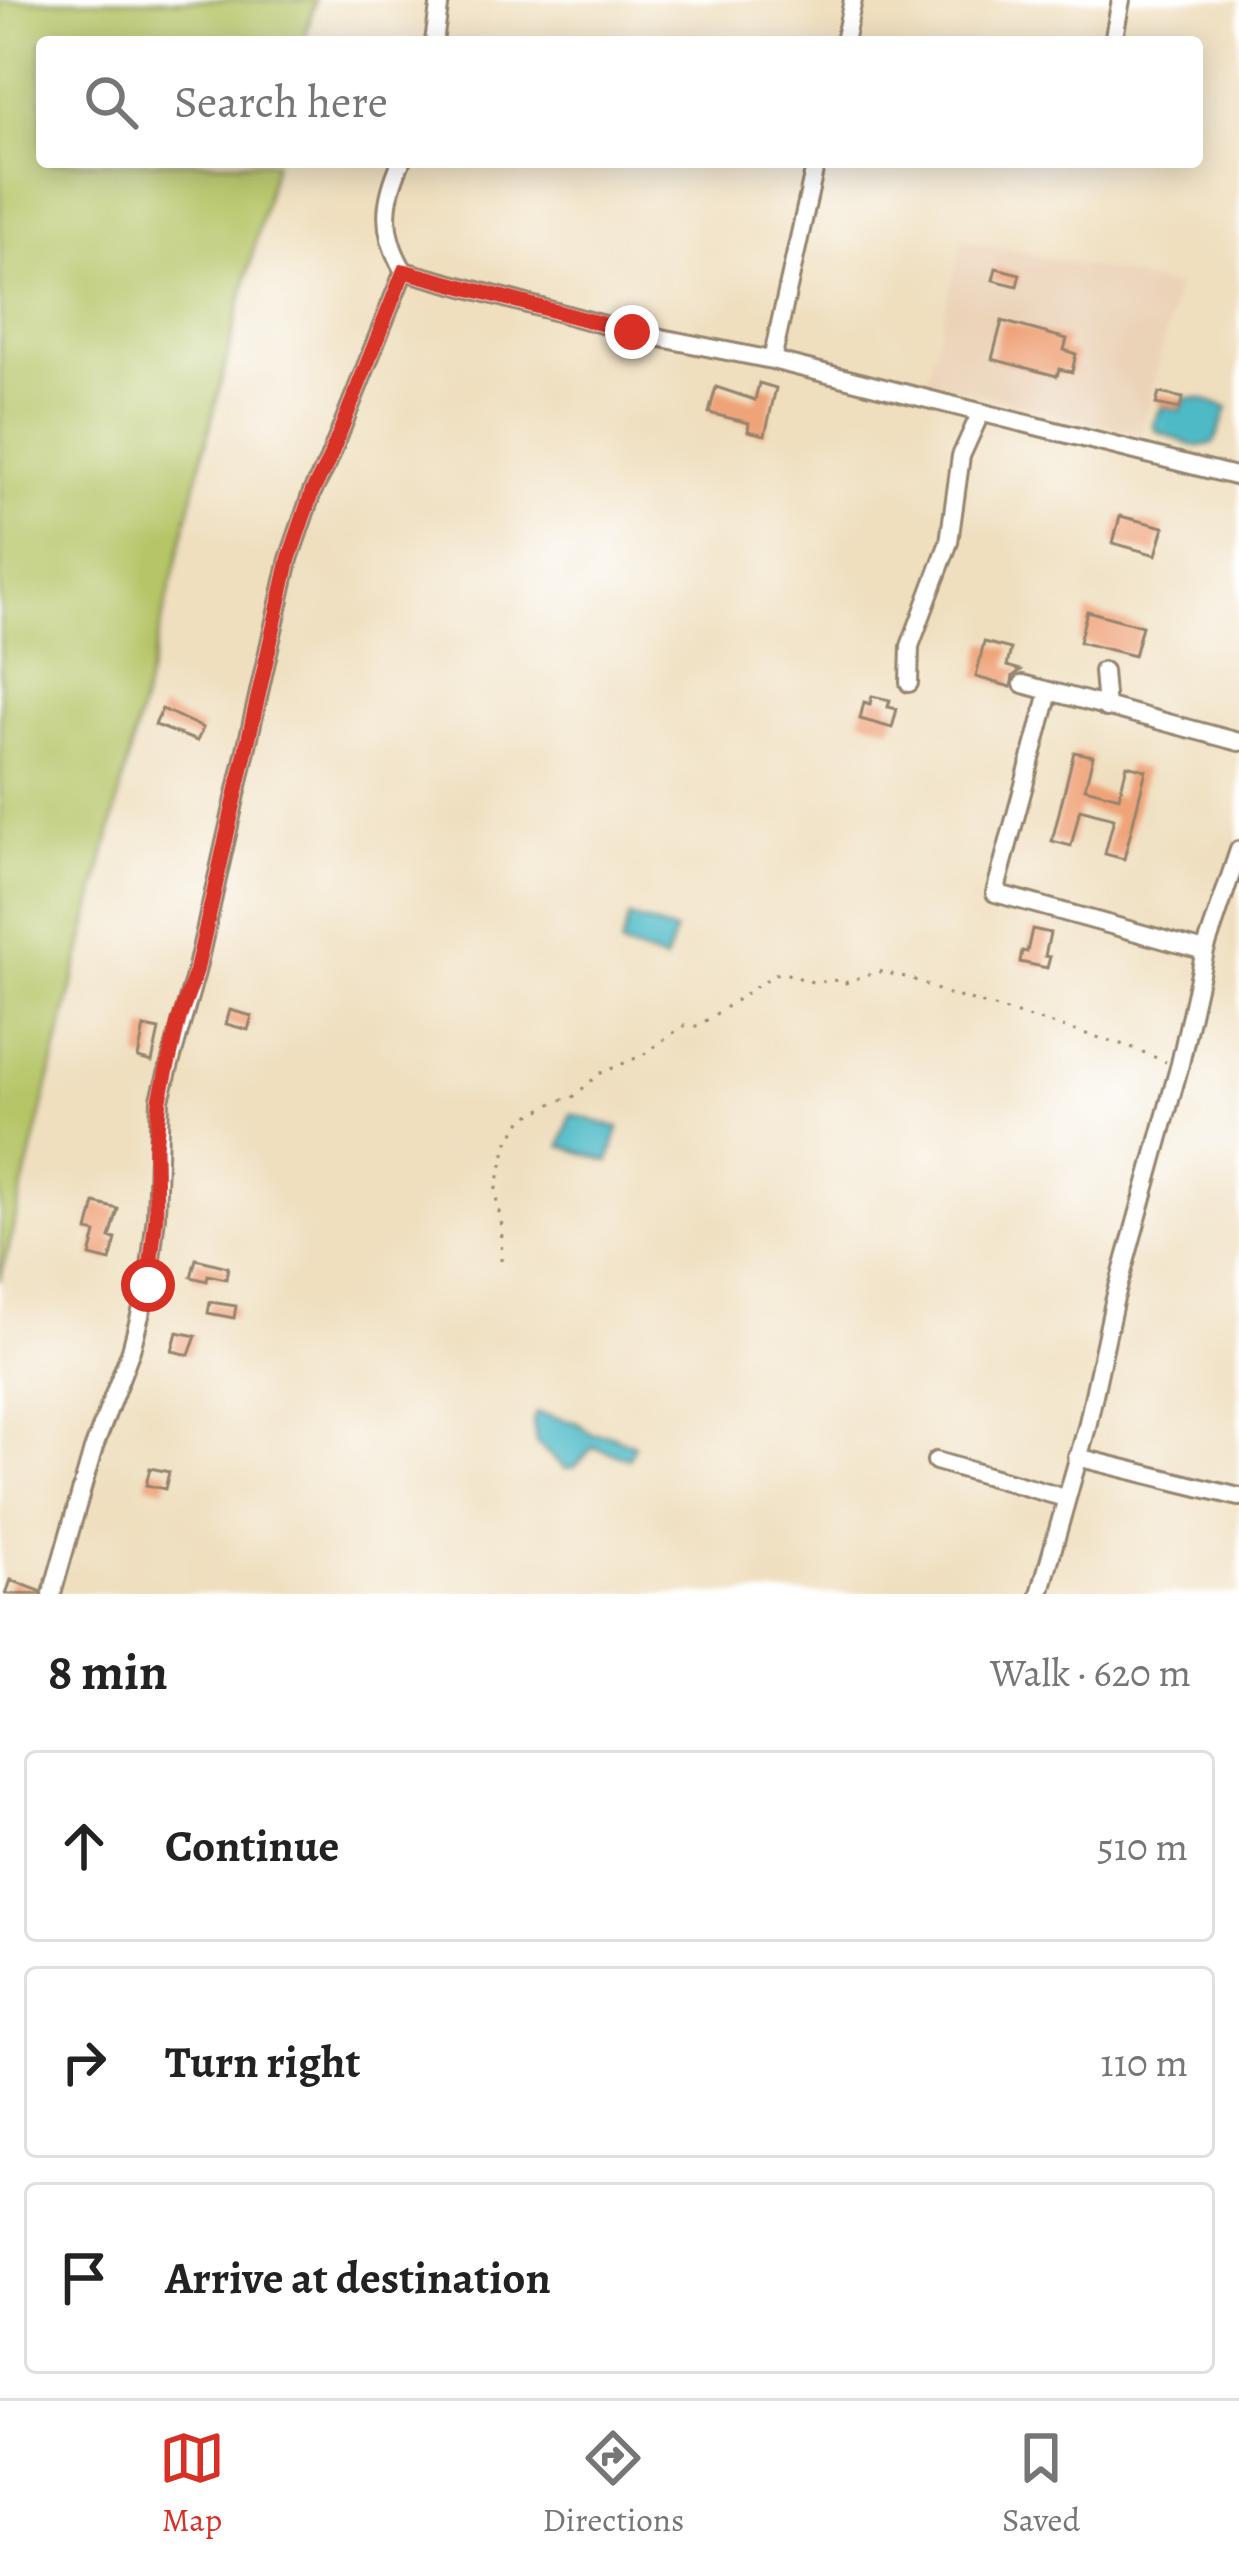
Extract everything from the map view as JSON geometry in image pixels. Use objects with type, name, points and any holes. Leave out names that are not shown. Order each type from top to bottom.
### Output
[{"type":"street","points":[[435,36],[440,0]]},
{"type":"street","points":[[845,36],[853,0]]},
{"type":"street","points":[[1114,36],[1121,0]]},
{"type":"street","points":[[52,1594],[148,1285],[160,1099],[196,972],[289,559],[404,271],[386,229],[386,203],[399,168]]},
{"type":"street","points":[[772,360],[815,168]]},
{"type":"street","points":[[404,271],[632,332],[772,360],[1239,477]]},
{"type":"street","points":[[909,683],[910,646],[949,542],[961,456],[981,412]]},
{"type":"street","points":[[1103,671],[1106,708]]},
{"type":"street","points":[[1023,684],[1239,742]]},
{"type":"street","points":[[1049,692],[995,893],[1205,951]]},
{"type":"street","points":[[1040,1594],[1087,1427],[1114,1302],[1180,1064],[1205,951],[1238,855]]},
{"type":"street","points":[[1077,1457],[1239,1497]]},
{"type":"street","points":[[936,1461],[1065,1498]]},
{"type":"path","points":[[501,1261],[502,1226],[495,1192],[508,1142],[524,1119],[560,1100],[572,1099],[599,1074],[643,1055],[683,1026],[698,1026],[775,974],[845,983],[877,971],[910,978],[945,993],[1180,1064]]},
{"type":"shaded area","points":[[963,239],[1177,287],[1141,434],[926,381]]},
{"type":"green space","points":[[0,0],[315,0],[306,36],[36,36],[36,168],[274,168],[0,1281]]},
{"type":"water","points":[[1186,398],[1228,408],[1214,443],[1196,447],[1155,430],[1153,424],[1162,407],[1181,410]]},
{"type":"water","points":[[629,917],[675,932],[665,961],[621,946]]},
{"type":"water","points":[[571,1114],[619,1128],[609,1161],[561,1146]]},
{"type":"water","points":[[537,1413],[634,1445],[629,1458],[593,1447],[575,1467],[566,1469],[536,1443],[533,1420]]},
{"type":"building","points":[[996,268],[1020,274],[1017,286],[993,280]]},
{"type":"building","points":[[1002,321],[1067,339],[1064,350],[1076,354],[1072,372],[1059,369],[1057,376],[992,359]]},
{"type":"building","points":[[759,383],[776,388],[765,435],[748,431],[749,423],[709,413],[716,387],[755,400]]},
{"type":"building","points":[[1159,393],[1183,398],[1180,409],[1156,404]]},
{"type":"building","points":[[1120,516],[1164,527],[1156,555],[1113,543]]},
{"type":"building","points":[[1087,611],[1142,626],[1134,656],[1079,642]]},
{"type":"building","points":[[984,642],[1011,649],[1007,666],[1021,670],[1013,676],[1011,687],[976,677]]},
{"type":"building","points":[[872,696],[890,700],[888,707],[897,709],[892,728],[860,719],[864,702],[870,704]]},
{"type":"building","points":[[162,709],[203,728],[197,741],[155,725]]},
{"type":"building","points":[[1074,752],[1093,756],[1085,788],[1119,797],[1127,765],[1146,770],[1124,859],[1105,854],[1114,818],[1080,809],[1071,846],[1052,841]]},
{"type":"building","points":[[1032,929],[1050,933],[1047,968],[1020,962]]},
{"type":"building","points":[[230,1010],[252,1016],[248,1030],[226,1024]]},
{"type":"building","points":[[144,1027],[159,1030],[152,1062],[138,1058]]},
{"type":"building","points":[[95,1203],[118,1209],[110,1261],[90,1256],[96,1233],[88,1231]]},
{"type":"building","points":[[196,1259],[228,1267],[226,1279],[191,1277]]},
{"type":"building","points":[[210,1302],[236,1306],[234,1318],[208,1313]]},
{"type":"building","points":[[177,1332],[196,1336],[189,1355],[172,1351]]},
{"type":"building","points":[[150,1468],[169,1472],[165,1489],[146,1485]]},
{"type":"building","points":[[11,1580],[40,1591],[40,1594],[6,1594]]},
{"type":"route","points":[[148,1285],[160,1099],[196,972],[289,559],[404,271],[632,332]]}]
